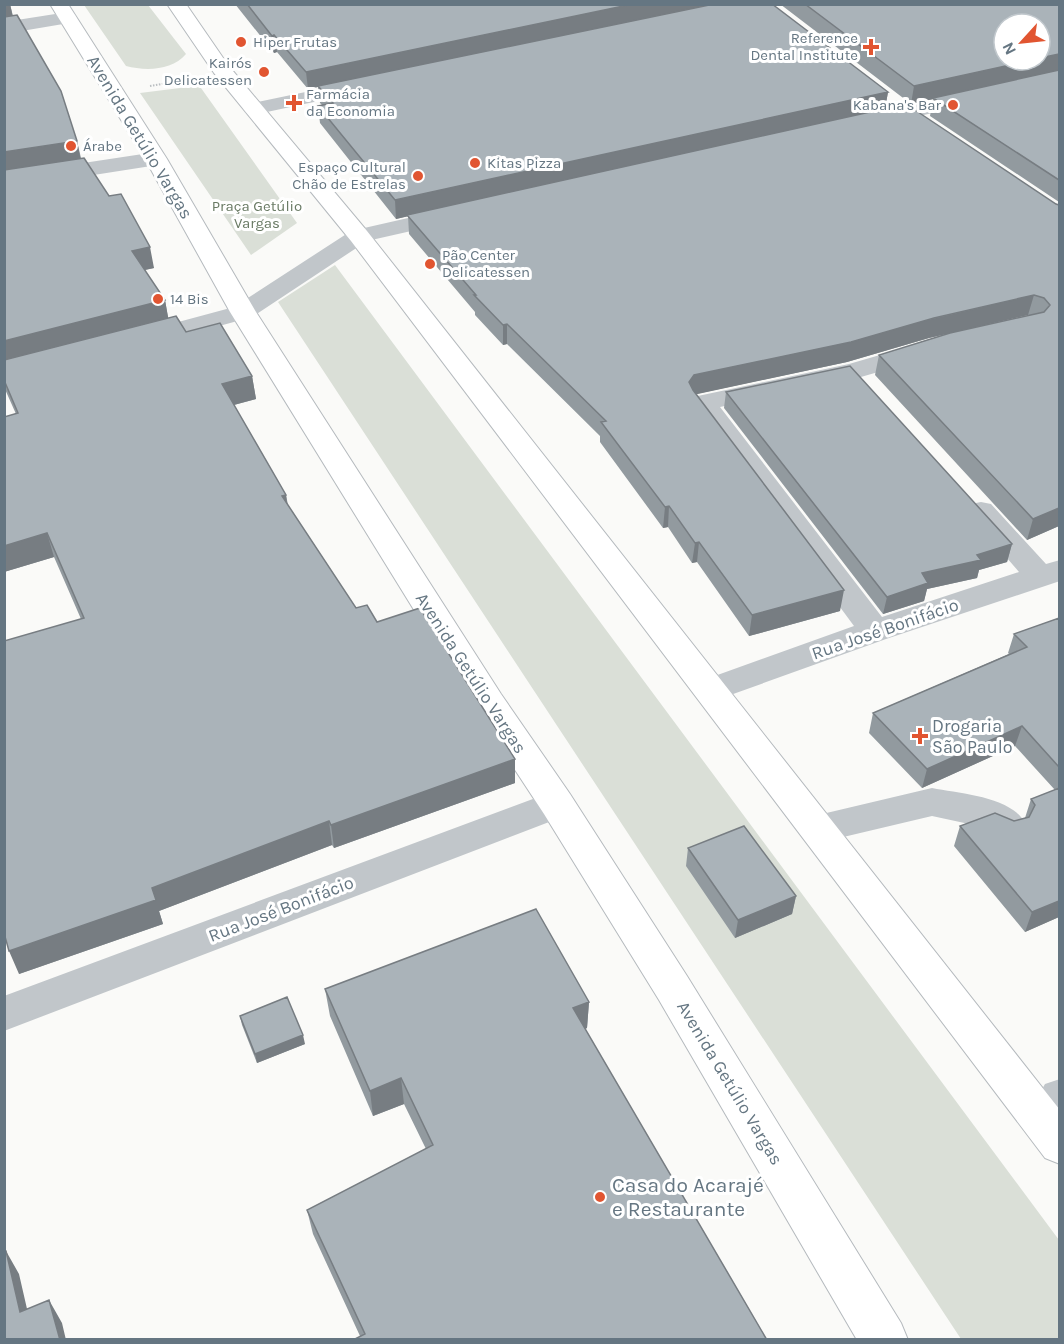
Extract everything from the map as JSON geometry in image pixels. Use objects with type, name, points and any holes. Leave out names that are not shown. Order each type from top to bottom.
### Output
[{"type":"main road","points":[[176,4],[221,69],[359,236],[818,829],[1054,1122]]},
{"type":"main road","name":"Avenida Getúlio Vargas","points":[[64,11],[156,159],[243,312],[489,703],[557,804],[679,998],[884,1340]]},
{"type":"street","points":[[4,28],[64,11]]},
{"type":"street","points":[[849,126],[1059,78]]},
{"type":"street","points":[[253,109],[381,82]]},
{"type":"street","points":[[888,99],[926,126]]},
{"type":"street","points":[[4,182],[156,159]]},
{"type":"street","points":[[118,345],[243,312],[359,236],[476,210]]},
{"type":"street","points":[[875,631],[703,403],[854,371],[939,345]]},
{"type":"street","points":[[854,371],[877,397]]},
{"type":"street","points":[[963,490],[1050,573]]},
{"type":"street","name":"Rua José Bonifácio","points":[[710,690],[875,631],[1050,573]]},
{"type":"street","points":[[818,829],[932,802],[992,814],[1008,824]]},
{"type":"street","name":"Rua José Bonifácio","points":[[4,1014],[557,804]]},
{"type":"path","points":[[111,88],[164,84],[221,69]]},
{"type":"green space","points":[[84,5],[148,5],[186,54],[166,67],[141,69],[126,66]]},
{"type":"green space","name":"Praça Getúlio Vargas","points":[[196,81],[297,223],[251,255],[140,93],[180,88]]},
{"type":"green space","name":"Praça Getúlio Vargas","points":[[335,265],[1059,1240],[1059,1339],[961,1339],[278,302]]},
{"type":"building","points":[[247,4],[633,4],[306,72],[274,35],[272,36]]},
{"type":"building","points":[[714,4],[772,4],[888,92],[395,200],[318,106],[333,103],[318,86]]},
{"type":"building","points":[[805,4],[1057,4],[1059,6],[1059,54],[1052,55],[1052,12],[992,12],[992,69],[914,86]]},
{"type":"building","points":[[17,15],[61,91],[77,141],[4,152],[4,17]]},
{"type":"building","points":[[1059,70],[1059,180],[933,98],[1052,72]]},
{"type":"building","points":[[906,104],[1059,205],[1059,508],[1033,519],[879,355],[950,333],[1044,312],[1050,305],[1044,298],[1034,295],[934,318],[851,342],[694,375],[689,382],[693,390],[844,590],[752,615],[699,542],[695,543],[669,506],[665,507],[601,422],[606,421],[507,324],[503,325],[474,295],[476,295],[407,215]]},
{"type":"building","points":[[84,158],[109,196],[121,194],[150,247],[132,251],[165,300],[4,341],[4,170]]},
{"type":"building","points":[[176,316],[186,332],[220,323],[252,376],[222,384],[286,495],[282,496],[356,608],[367,605],[377,622],[420,608],[515,759],[331,825],[329,821],[152,888],[156,900],[9,951],[4,933],[4,641],[84,618],[47,533],[4,546],[4,417],[18,413],[4,380],[4,360]]},
{"type":"building","points":[[850,366],[1012,544],[977,555],[981,560],[922,573],[928,583],[887,597],[726,392]]},
{"type":"building","points":[[1059,618],[1059,767],[1022,726],[927,769],[873,713],[1027,647],[1014,634]]},
{"type":"building","points":[[1059,788],[1059,901],[1032,912],[960,826],[995,813],[1014,821],[1029,817],[1035,805],[1031,799]]},
{"type":"building","points":[[744,826],[796,896],[738,920],[688,848]]},
{"type":"building","points":[[536,909],[589,1002],[573,1008],[767,1340],[353,1340],[365,1334],[307,1210],[433,1145],[401,1078],[370,1091],[325,989]]},
{"type":"building","points":[[287,997],[303,1035],[255,1054],[240,1016]]},
{"type":"building","points":[[4,1251],[6,1251],[20,1312],[49,1300],[60,1340],[4,1340]]},
{"type":"place","name":"Hiper Frutas","points":[[241,42]]},
{"type":"place","name":"Reference Dental Institute","points":[[871,47]]},
{"type":"place","name":"Kairós Delicatessen","points":[[264,72]]},
{"type":"place","name":"Farmácia da Economia","points":[[294,103]]},
{"type":"place","name":"Kabana's Bar","points":[[953,105]]},
{"type":"place","name":"Árabe","points":[[71,146]]},
{"type":"place","name":"Kitas Pizza","points":[[475,163]]},
{"type":"place","name":"Espaço Cultural Chão de Estrelas","points":[[418,176]]},
{"type":"place","name":"Pão Center Delicatessen","points":[[430,264]]},
{"type":"place","name":"14 Bis","points":[[158,299]]},
{"type":"place","name":"Drogaria São Paulo","points":[[920,736]]},
{"type":"place","name":"Casa do Acarajé e Restaurante","points":[[600,1197]]}]
